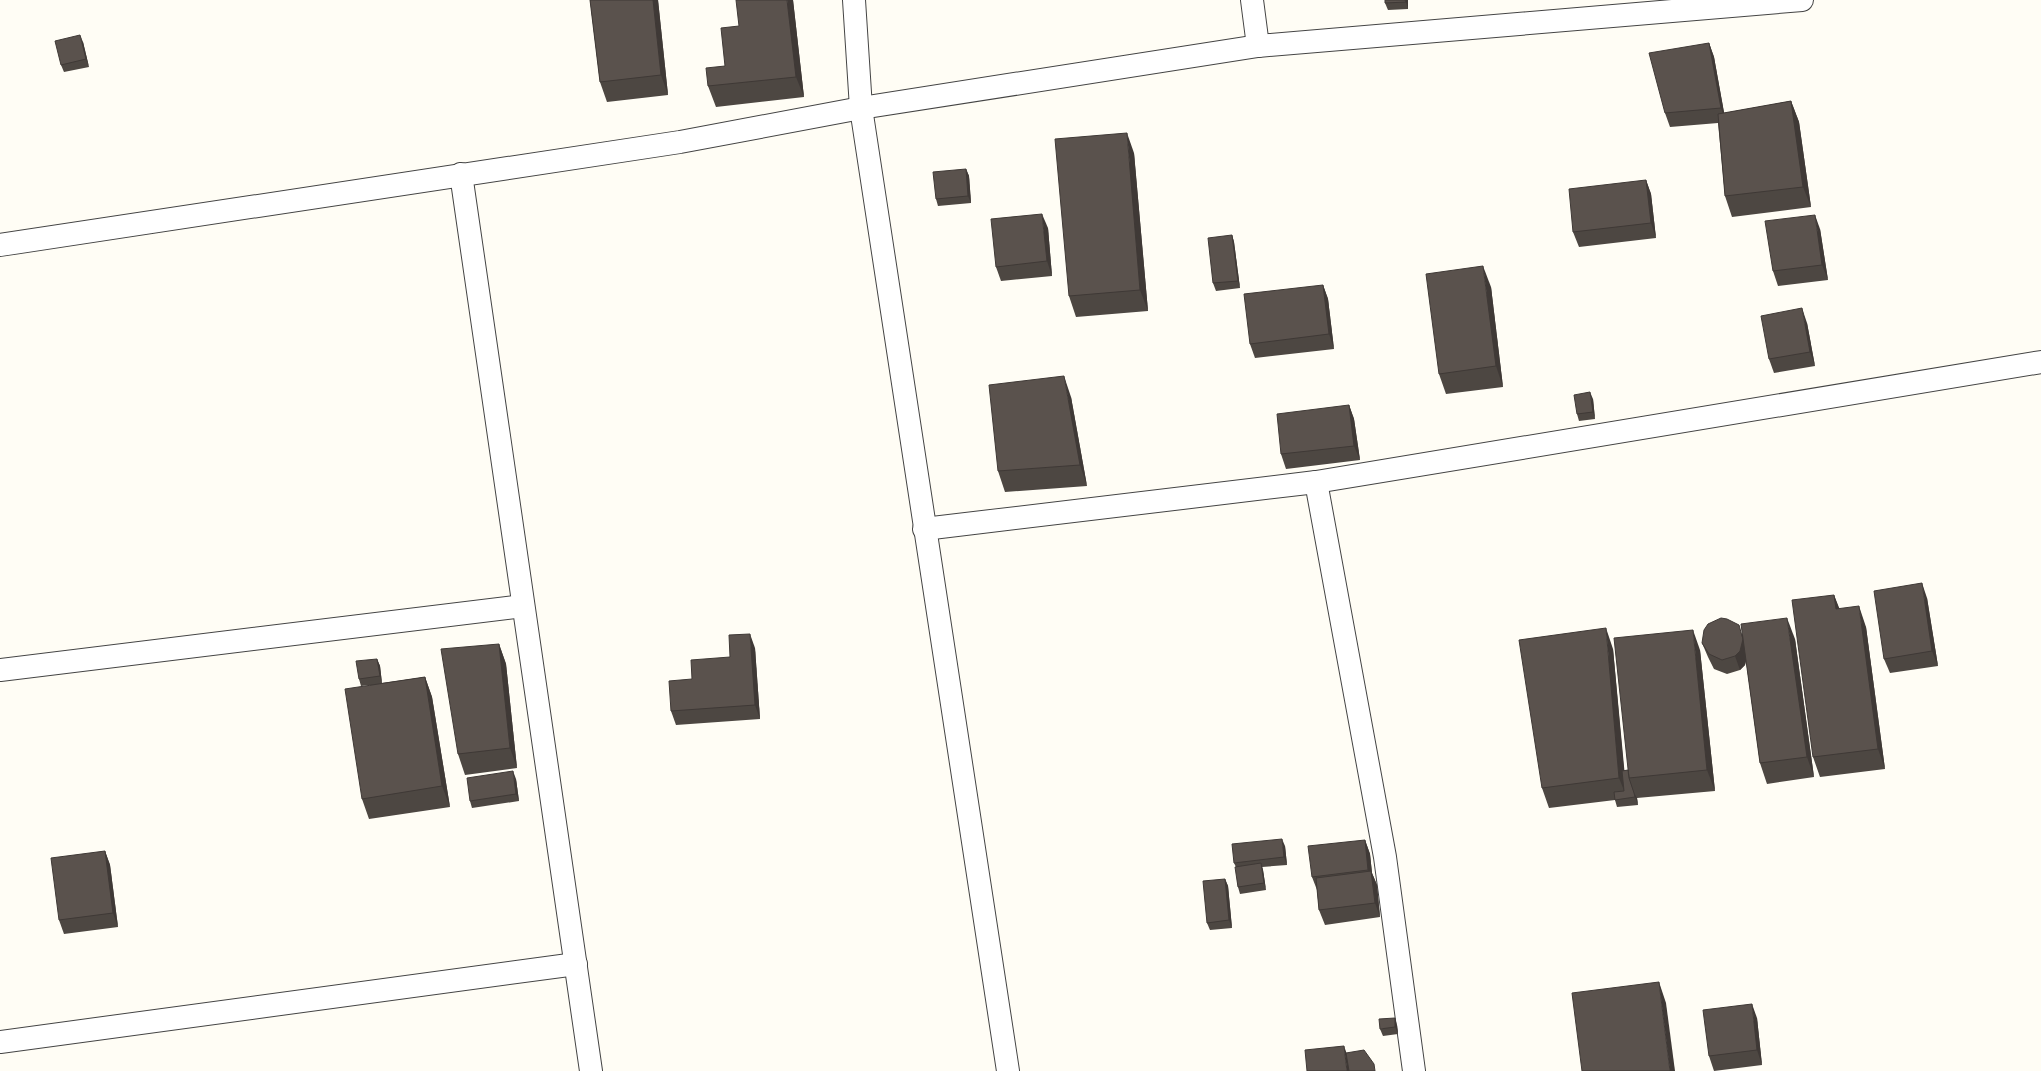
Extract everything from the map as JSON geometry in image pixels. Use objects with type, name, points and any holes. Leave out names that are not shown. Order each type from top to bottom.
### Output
[{"type":"street","points":[[854,0],[862,108],[924,529],[1008,1071]]},
{"type":"street","points":[[1252,0],[1258,46]]},
{"type":"street","points":[[0,245],[680,142],[862,108],[1258,46],[1802,0]]},
{"type":"street","points":[[461,174],[591,1071]]},
{"type":"street","points":[[924,529],[1316,482],[2041,362]]},
{"type":"street","points":[[1316,482],[1385,857],[1414,1071]]},
{"type":"street","points":[[0,670],[523,606]]},
{"type":"street","points":[[0,1042],[576,964]]},
{"type":"building","points":[[590,0],[653,0],[661,75],[600,82]]},
{"type":"building","points":[[736,0],[787,0],[796,77],[708,86],[706,68],[725,66],[721,28],[739,26]]},
{"type":"building","points":[[1385,0],[1405,0],[1406,2],[1385,3]]},
{"type":"building","points":[[80,35],[86,59],[61,65],[55,41]]},
{"type":"building","points":[[1709,43],[1721,108],[1665,113],[1649,53]]},
{"type":"building","points":[[1791,101],[1803,187],[1725,196],[1718,114]]},
{"type":"building","points":[[1127,133],[1140,290],[1069,296],[1055,139]]},
{"type":"building","points":[[966,169],[968,196],[936,199],[933,172]]},
{"type":"building","points":[[1646,180],[1651,223],[1573,232],[1569,189]]},
{"type":"building","points":[[1042,214],[1047,261],[996,267],[991,219]]},
{"type":"building","points":[[1815,215],[1822,265],[1773,271],[1765,221]]},
{"type":"building","points":[[1232,235],[1238,281],[1213,283],[1208,238]]},
{"type":"building","points":[[1483,266],[1496,366],[1439,374],[1426,274]]},
{"type":"building","points":[[1323,285],[1329,334],[1250,344],[1244,294]]},
{"type":"building","points":[[1802,308],[1810,352],[1769,359],[1761,316]]},
{"type":"building","points":[[1064,376],[1080,465],[998,471],[989,385]]},
{"type":"building","points":[[1590,392],[1593,412],[1577,414],[1574,395]]},
{"type":"building","points":[[1349,405],[1354,446],[1281,454],[1277,414]]},
{"type":"building","points":[[1922,583],[1932,651],[1884,659],[1874,591]]},
{"type":"building","points":[[1834,595],[1836,609],[1859,606],[1878,749],[1813,757],[1792,600]]},
{"type":"building","points":[[1721,618],[1727,619],[1739,625],[1743,639],[1740,651],[1735,656],[1722,660],[1709,654],[1702,643],[1704,630],[1708,624]]},
{"type":"building","points":[[1787,618],[1807,757],[1760,763],[1741,624]]},
{"type":"building","points":[[1606,628],[1619,778],[1542,788],[1519,640]]},
{"type":"building","points":[[1693,630],[1707,770],[1629,778],[1614,638]]},
{"type":"building","points":[[750,634],[755,705],[671,711],[669,681],[692,679],[691,660],[730,657],[729,635]]},
{"type":"building","points":[[499,644],[510,748],[458,754],[441,649]]},
{"type":"building","points":[[377,659],[380,676],[359,679],[356,661]]},
{"type":"building","points":[[425,677],[442,786],[362,799],[345,689]]},
{"type":"building","points":[[1628,770],[1635,797],[1615,800],[1614,792],[1624,791],[1622,771]]},
{"type":"building","points":[[513,771],[516,794],[470,801],[467,778]]},
{"type":"building","points":[[1282,839],[1284,857],[1234,863],[1232,844]]},
{"type":"building","points":[[1365,840],[1368,870],[1312,877],[1308,846]]},
{"type":"building","points":[[105,851],[113,913],[59,920],[51,858]]},
{"type":"building","points":[[1261,863],[1264,883],[1238,887],[1235,867]]},
{"type":"building","points":[[1371,871],[1375,903],[1319,910],[1316,878]]},
{"type":"building","points":[[1225,879],[1229,920],[1207,923],[1203,881]]},
{"type":"building","points":[[1659,982],[1670,1071],[1582,1071],[1572,993]]},
{"type":"building","points":[[1752,1004],[1757,1050],[1709,1056],[1703,1010]]},
{"type":"building","points":[[1395,1018],[1395,1027],[1380,1029],[1379,1019]]},
{"type":"building","points":[[1344,1046],[1347,1071],[1307,1071],[1305,1050]]},
{"type":"building","points":[[1364,1050],[1374,1064],[1375,1071],[1349,1071],[1346,1053]]}]
